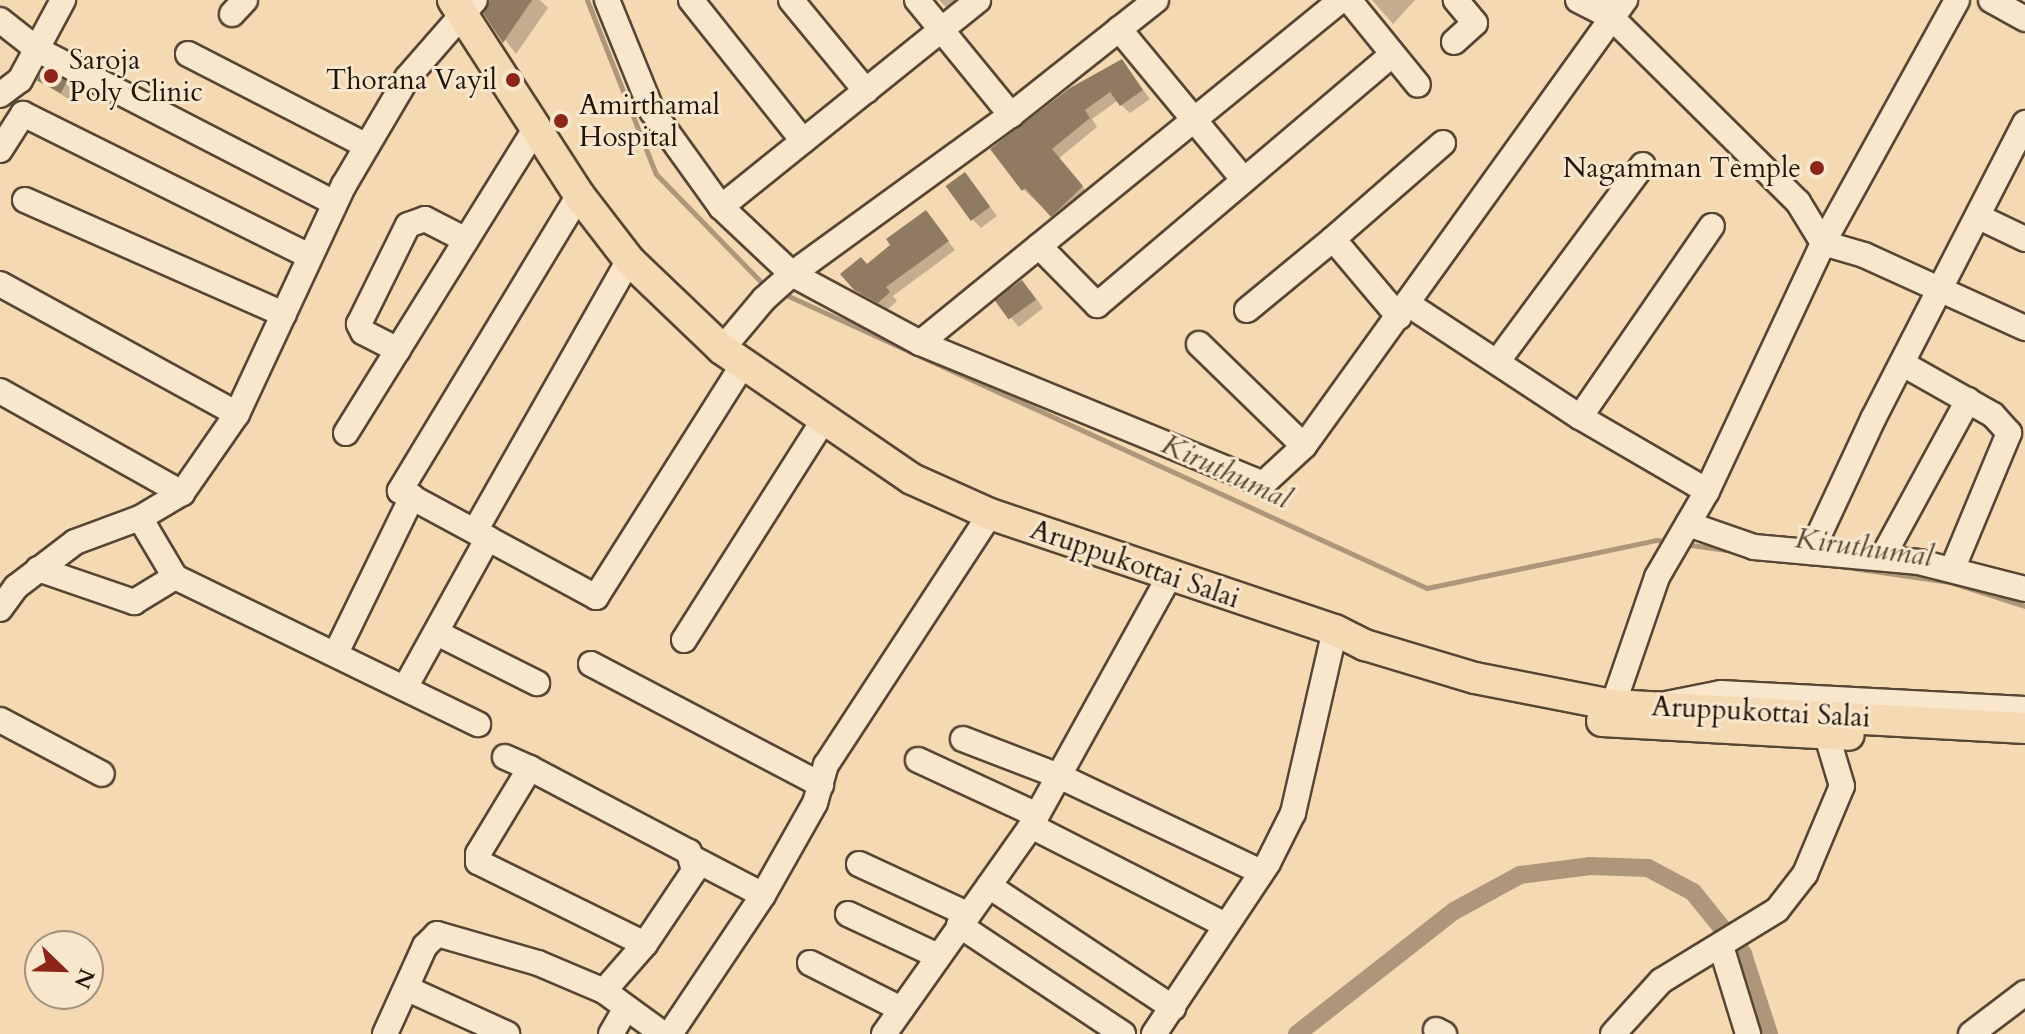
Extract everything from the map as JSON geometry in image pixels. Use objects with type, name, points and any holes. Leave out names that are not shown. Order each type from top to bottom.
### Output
[{"type":"main road","name":"Aruppukottai Salai","points":[[464,4],[579,195],[629,260],[733,356],[823,421],[912,479],[990,514],[1169,577],[1335,630],[1365,645],[1475,678],[1613,705],[1666,704],[2025,728]]},
{"type":"main road","points":[[1365,645],[1463,689],[1605,722],[1827,736],[1880,734],[1927,722]]},
{"type":"street","points":[[0,95],[20,80],[63,0]]},
{"type":"street","points":[[607,0],[652,111],[779,285],[1250,483],[1273,479],[1304,446],[1403,310],[1613,6]]},
{"type":"street","points":[[691,0],[803,141]]},
{"type":"street","points":[[791,0],[866,91]]},
{"type":"street","points":[[917,0],[1011,115]]},
{"type":"street","points":[[721,207],[978,0]]},
{"type":"street","points":[[579,195],[400,491],[596,597],[733,356],[779,285],[1011,115],[1156,0]]},
{"type":"street","points":[[920,343],[1341,0]]},
{"type":"street","points":[[1349,0],[1418,85]]},
{"type":"street","points":[[1454,42],[1475,23],[1456,0]]},
{"type":"street","points":[[1578,0],[1613,6],[1798,202],[1823,243],[1943,289],[2025,328]]},
{"type":"street","points":[[1613,705],[1657,577],[1707,491],[1823,243],[1957,0]]},
{"type":"street","points":[[1991,0],[2025,19]]},
{"type":"street","points":[[0,609],[8,581],[38,569],[75,542],[140,518],[182,493],[237,414],[309,256],[367,146],[407,78],[464,4]]},
{"type":"street","points":[[0,20],[38,50],[335,203]]},
{"type":"street","points":[[1119,29],[1244,180]]},
{"type":"street","points":[[188,54],[367,146]]},
{"type":"street","points":[[1039,246],[1097,305],[1392,55]]},
{"type":"street","points":[[0,150],[23,114],[309,256]]},
{"type":"street","points":[[1811,552],[2025,123]]},
{"type":"street","points":[[346,433],[537,126]]},
{"type":"street","points":[[1247,310],[1443,143]]},
{"type":"street","points":[[1497,362],[1643,165]]},
{"type":"street","points":[[25,200],[284,314]]},
{"type":"street","points":[[1798,202],[1846,204]]},
{"type":"street","points":[[1979,217],[2025,239]]},
{"type":"street","points":[[398,350],[363,332],[359,324],[408,225],[425,219],[466,240]]},
{"type":"street","points":[[1580,417],[1712,226]]},
{"type":"street","points":[[1333,239],[1403,310],[1497,362],[1580,417],[1707,491]]},
{"type":"street","points":[[406,686],[437,633],[481,535],[629,260]]},
{"type":"street","points":[[0,284],[237,414]]},
{"type":"street","points":[[1199,344],[1304,446]]},
{"type":"street","points":[[1903,364],[1993,415],[2009,433],[1952,570]]},
{"type":"street","points":[[0,391],[182,493]]},
{"type":"street","points":[[1882,558],[1968,400]]},
{"type":"street","points":[[684,640],[823,421]]},
{"type":"street","points":[[336,653],[412,497]]},
{"type":"street","points":[[670,1034],[763,895],[821,785],[826,765],[990,514]]},
{"type":"street","points":[[140,518],[175,577],[406,686],[478,724]]},
{"type":"street","points":[[1688,524],[1754,547],[1882,558],[1952,570],[2025,589]]},
{"type":"street","points":[[38,569],[134,602],[175,577]]},
{"type":"street","points":[[810,963],[894,1026],[963,919],[1034,821],[1169,577]]},
{"type":"street","points":[[1154,1034],[1223,924],[1261,872],[1293,813],[1335,630]]},
{"type":"street","points":[[437,633],[537,683]]},
{"type":"street","points":[[591,664],[821,785]]},
{"type":"street","points":[[1666,704],[1721,693],[2025,709]]},
{"type":"street","points":[[0,720],[102,774]]},
{"type":"street","points":[[1613,1034],[1661,981],[1777,910],[1805,874],[1842,786],[1827,736]]},
{"type":"street","points":[[963,739],[1059,776],[1261,872]]},
{"type":"street","points":[[505,757],[678,845],[692,858],[763,895]]},
{"type":"street","points":[[918,760],[1223,924]]},
{"type":"street","points":[[530,768],[478,854],[478,862],[645,944]]},
{"type":"street","points":[[604,991],[645,944],[694,871],[692,858]]},
{"type":"street","points":[[859,864],[963,919],[1123,1034]]},
{"type":"street","points":[[989,886],[1173,1008]]},
{"type":"street","points":[[848,914],[938,956]]},
{"type":"street","points":[[385,1034],[425,946],[444,933],[538,963],[604,991],[663,1034]]},
{"type":"street","points":[[1721,946],[1748,1034]]},
{"type":"street","points":[[408,989],[507,1034]]},
{"type":"street","points":[[1971,1034],[2025,993]]},
{"type":"street","points":[[611,1034],[626,1008]]},
{"type":"building","points":[[490,0],[532,0],[503,43],[483,13]]},
{"type":"building","points":[[1122,59],[1143,90],[1120,106],[1110,92],[1085,110],[1090,118],[1052,149],[1083,186],[1051,217],[1025,188],[1022,191],[990,149],[1070,88]]},
{"type":"building","points":[[43,69],[67,82],[61,93],[37,80]]},
{"type":"building","points":[[965,172],[990,207],[971,221],[946,186]]},
{"type":"building","points":[[926,210],[949,241],[886,287],[890,292],[878,303],[854,290],[840,274],[861,257],[867,264],[890,245],[886,239]]},
{"type":"building","points":[[1022,280],[1036,299],[1009,319],[994,300]]},
{"type":"waterway","name":"Kiruthumal","points":[[587,0],[656,174],[765,286]]},
{"type":"waterway","name":"Kiruthumal","points":[[782,293],[1427,588],[1656,540],[1671,542]]},
{"type":"waterway","name":"Kiruthumal","points":[[1684,544],[1734,551]]},
{"type":"waterway","name":"Kiruthumal","points":[[1839,566],[1950,582],[2025,606]]},
{"type":"waterway","points":[[1297,1034],[1454,911],[1520,875],[1590,866],[1648,868],[1693,892],[1743,954],[1769,1034]]},
{"type":"place","name":"Saroja Poly Clinic","points":[[51,76]]},
{"type":"place","name":"Thorana Vayil","points":[[513,80]]},
{"type":"place","name":"Amirthamal Hospital","points":[[561,121]]},
{"type":"place","name":"Nagamman Temple","points":[[1817,168]]}]
